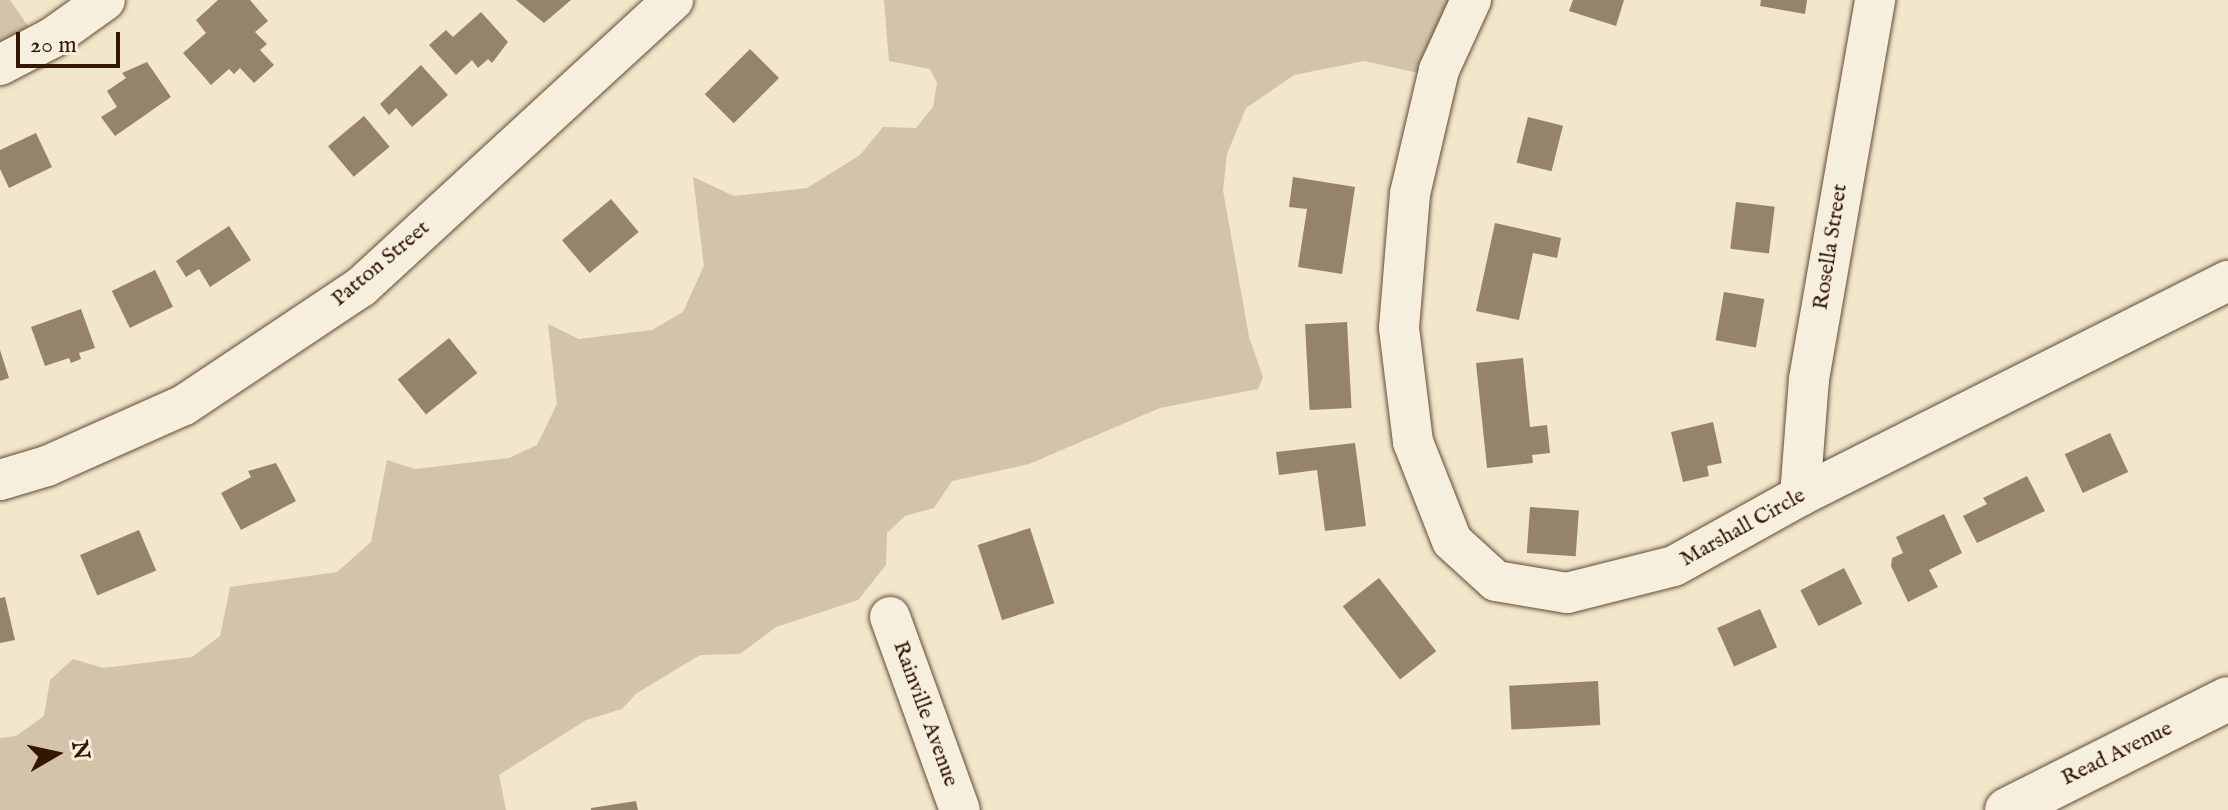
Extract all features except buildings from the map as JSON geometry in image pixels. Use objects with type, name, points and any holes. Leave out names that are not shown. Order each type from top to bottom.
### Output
[{"type":"street","points":[[0,65],[52,38],[105,0]]},
{"type":"street","name":"Patton Street","points":[[0,480],[47,466],[184,405],[361,287],[673,0]]},
{"type":"street","name":"Marshall Circle","points":[[1471,0],[1439,70],[1410,194],[1399,328],[1413,442],[1452,541],[1496,581],[1567,593],[1674,566],[1800,496],[2228,281]]},
{"type":"street","name":"Rosella Street","points":[[1800,496],[1809,379],[1875,0]]},
{"type":"street","name":"Rainville Avenue","points":[[890,617],[960,810]]},
{"type":"street","name":"Read Avenue","points":[[2007,810],[2228,699]]},
{"type":"shaded area","points":[[0,0],[10,0],[41,45],[0,69]]},
{"type":"shaded area","points":[[884,0],[1475,0],[1432,76],[1364,61],[1294,75],[1246,108],[1227,154],[1223,190],[1249,337],[1263,377],[1258,389],[1160,408],[1029,464],[952,481],[934,508],[905,516],[887,533],[886,565],[858,600],[776,627],[740,654],[700,655],[637,693],[622,709],[586,720],[499,775],[506,810],[0,810],[0,738],[16,736],[44,716],[50,680],[73,659],[103,668],[192,657],[220,636],[230,587],[337,572],[371,542],[387,460],[415,469],[509,458],[537,445],[557,404],[548,324],[579,339],[652,330],[683,312],[704,266],[693,177],[734,196],[807,188],[860,155],[883,127],[916,128],[933,107],[937,83],[930,69],[889,61]]}]
